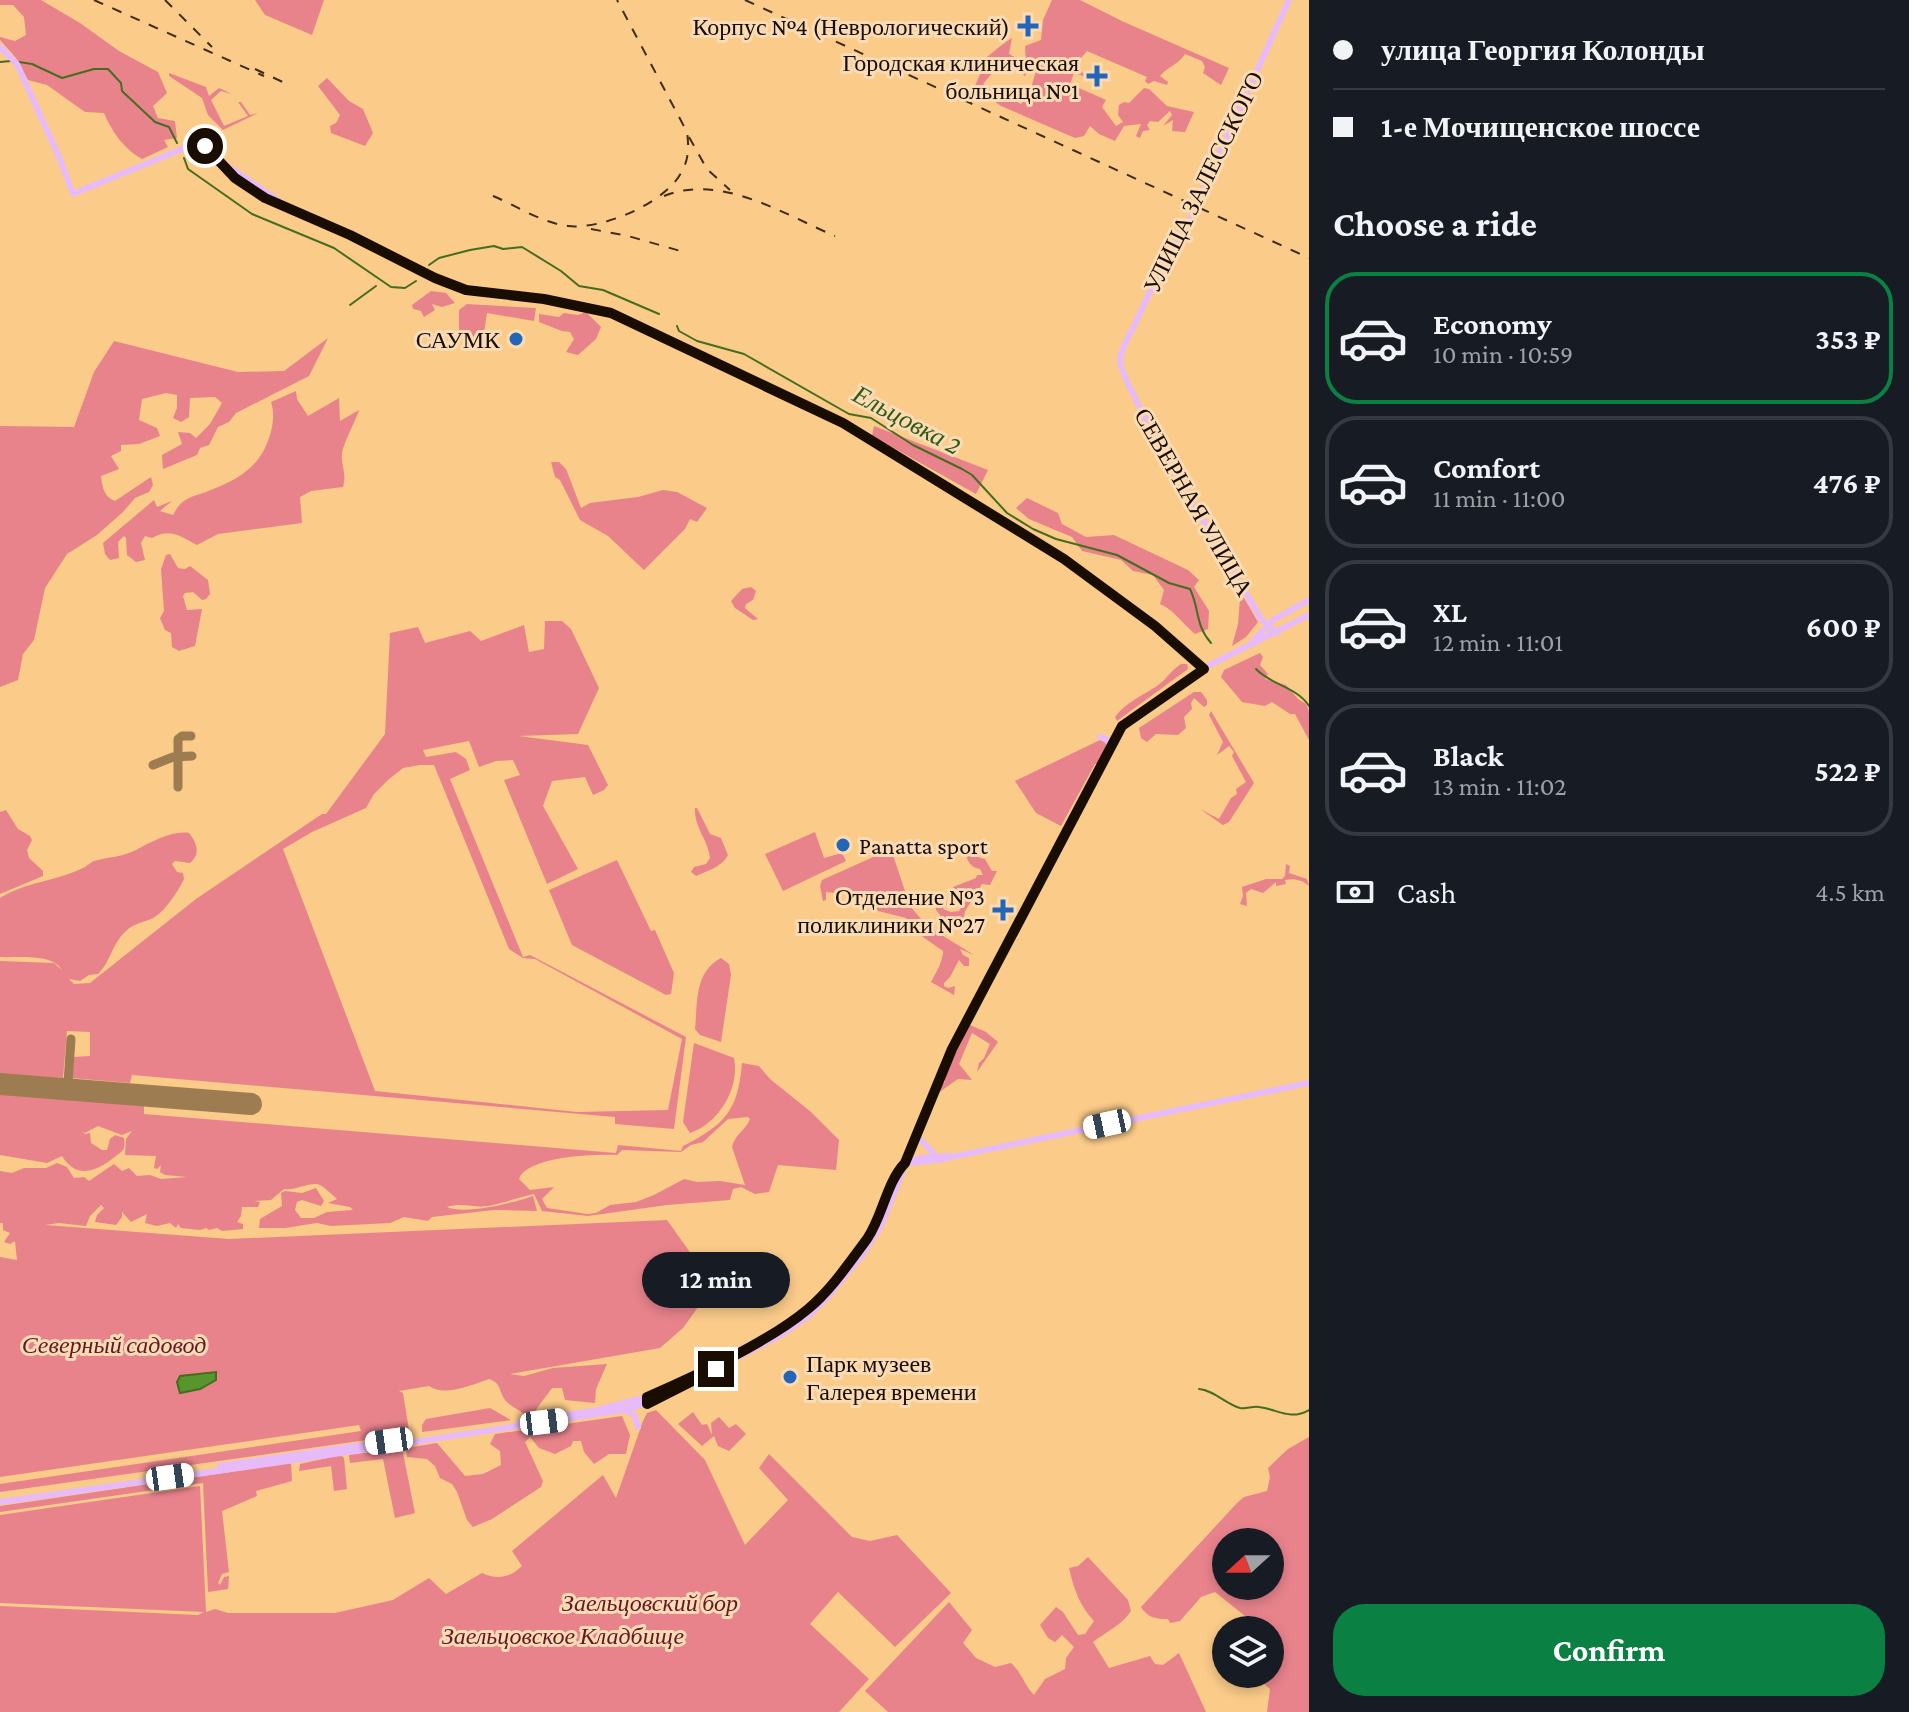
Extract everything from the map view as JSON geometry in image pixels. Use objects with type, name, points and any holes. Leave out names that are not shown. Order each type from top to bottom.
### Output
[{"type":"main road","name":"УЛИЦА ЗАЛЕССКОГО","points":[[1119,365],[1122,352],[1168,253],[1185,229],[1289,0]]},
{"type":"main road","points":[[0,47],[17,64],[73,194],[206,139],[231,169],[289,208]]},
{"type":"main road","points":[[198,142],[235,178],[274,203],[350,235],[435,278],[466,290],[544,299],[611,313],[843,423],[1064,559],[1155,626],[1204,669]]},
{"type":"main road","name":"СЕВЕРНАЯ УЛИЦА","points":[[1119,365],[1169,459],[1267,625],[1277,633]]},
{"type":"main road","points":[[1249,644],[1267,625],[1309,600]]},
{"type":"main road","points":[[0,1500],[623,1410],[648,1403],[781,1335],[810,1315],[851,1271],[877,1235],[952,1049],[1122,726],[1204,669],[1309,615]]},
{"type":"main road","points":[[1100,737],[1111,746]]},
{"type":"main road","points":[[295,1458],[648,1403],[806,1311],[825,1292],[872,1231],[898,1171],[905,1163],[1309,1083]]},
{"type":"main road","points":[[916,1135],[936,1156]]},
{"type":"main road","points":[[903,1173],[921,1161],[950,1156]]},
{"type":"main road","points":[[623,1410],[635,1416],[638,1427]]},
{"type":"green space","points":[[0,0],[41,0],[119,51],[158,72],[167,93],[153,106],[158,118],[175,121],[177,138],[164,140],[168,147],[142,159],[119,139],[104,113],[85,112],[47,85],[28,80],[16,58],[0,40],[0,37],[15,41],[26,35],[24,17],[13,5],[0,5]]},
{"type":"green space","points":[[255,0],[324,0],[312,35],[265,15]]},
{"type":"green space","points":[[1052,0],[1080,0],[1229,68],[1221,85],[1203,73],[1205,67],[1202,61],[1185,54],[1160,76],[1168,82],[1167,85],[1154,81],[1148,84],[1145,81],[1147,77],[1087,51],[1076,64],[1086,77],[1074,73],[1070,84],[1106,100],[1102,107],[1116,126],[1123,122],[1118,115],[1119,105],[1129,103],[1144,88],[1167,106],[1194,112],[1185,132],[1172,131],[1173,120],[1163,126],[1172,115],[1170,111],[1158,122],[1150,121],[1147,125],[1150,130],[1143,131],[1140,138],[1136,136],[1141,124],[1124,126],[1115,141],[1090,126],[1084,136],[1075,138],[1001,106],[974,88],[983,68],[980,63],[1012,38],[1009,54],[1026,63],[1025,46],[1041,40],[1043,20]],"holes":[[[1004,59],[1025,76],[1030,67],[1036,71],[1031,88],[1021,104],[983,84]]]},
{"type":"green space","points":[[169,73],[206,87],[209,96],[219,88],[232,94],[221,91],[211,100],[224,126],[248,116],[238,102],[250,115],[258,113],[223,130],[208,115],[202,98]]},
{"type":"green space","points":[[327,78],[349,101],[363,109],[373,133],[365,146],[331,133],[330,126],[336,123],[340,115],[318,86]]},
{"type":"green space","points":[[431,291],[446,293],[455,303],[442,307],[432,304],[435,310],[424,317],[412,305]]},
{"type":"green space","points":[[467,304],[536,308],[534,321],[487,313],[483,340],[474,345],[471,342],[471,350],[464,348],[465,340],[459,331],[459,310]]},
{"type":"green space","points":[[586,312],[601,327],[596,339],[578,355],[566,352],[574,339],[570,332],[539,322],[539,314],[559,317],[564,313],[578,315]]},
{"type":"green space","points":[[328,338],[309,376],[236,413],[229,422],[218,427],[209,445],[200,448],[197,455],[163,469],[162,455],[182,444],[178,432],[190,433],[196,438],[210,424],[222,403],[215,397],[190,398],[189,417],[181,422],[173,418],[177,395],[166,393],[142,399],[139,420],[157,428],[160,436],[139,444],[121,445],[121,451],[111,456],[119,469],[101,476],[101,480],[106,494],[115,501],[151,477],[153,485],[149,492],[135,498],[97,535],[67,554],[45,588],[34,640],[23,654],[18,680],[0,687],[0,426],[74,427],[94,372],[114,341],[238,372],[284,371]]},
{"type":"green space","points":[[296,391],[297,399],[308,416],[339,398],[340,421],[359,410],[343,450],[343,487],[311,491],[300,497],[302,523],[218,534],[197,545],[170,533],[152,538],[145,536],[141,543],[145,560],[136,562],[127,555],[124,536],[118,542],[119,558],[110,560],[103,543],[154,500],[157,507],[172,501],[160,511],[173,515],[186,499],[227,483],[252,466],[265,449],[270,434],[273,416],[271,402]]},
{"type":"green space","points":[[874,426],[988,470],[976,494],[872,436]]},
{"type":"green space","points":[[551,462],[559,462],[566,469],[581,508],[590,503],[638,497],[663,490],[677,492],[707,508],[697,522],[690,519],[685,529],[644,570],[608,536],[580,520],[560,480],[555,477]]},
{"type":"green space","points":[[1027,498],[1058,513],[1062,524],[1086,537],[1114,535],[1188,570],[1199,580],[1194,587],[1209,611],[1208,629],[1195,634],[1160,604],[1164,590],[1153,575],[1133,571],[1121,560],[1082,551],[1072,537],[1029,519],[1016,508]]},
{"type":"green space","points":[[170,554],[178,568],[190,566],[208,580],[210,594],[202,600],[193,592],[183,596],[187,610],[202,609],[195,646],[179,651],[172,647],[171,633],[165,630],[160,618],[164,611],[161,569],[166,555]]},
{"type":"green space","points":[[751,587],[756,591],[745,608],[758,619],[753,620],[735,608],[731,601],[742,589]]},
{"type":"green space","points":[[1244,598],[1258,622],[1246,637],[1232,646],[1240,599]]},
{"type":"green space","points":[[545,621],[562,621],[571,629],[599,688],[578,734],[519,736],[588,745],[608,785],[593,795],[585,777],[552,781],[543,806],[578,869],[547,884],[504,780],[520,775],[513,760],[496,761],[479,767],[469,741],[423,750],[426,757],[456,752],[466,759],[470,770],[450,779],[523,957],[530,955],[686,1037],[674,1129],[615,1124],[615,1117],[132,1075],[130,1083],[71,1078],[74,1057],[90,1056],[90,1032],[67,1031],[63,1078],[0,1074],[0,961],[54,963],[25,957],[0,957],[0,898],[20,888],[73,872],[94,861],[121,856],[169,835],[189,833],[197,852],[190,863],[175,861],[172,864],[177,872],[183,873],[184,879],[175,895],[157,915],[125,932],[98,974],[80,981],[69,979],[74,984],[90,983],[196,899],[326,814],[385,734],[390,633],[418,627],[425,643],[470,631],[481,641],[524,625],[529,652],[544,649]],"holes":[[[434,765],[509,949],[523,958],[535,959],[682,1039],[668,1110],[577,1112],[375,1091],[283,849],[366,808],[374,794],[403,768]]]},
{"type":"green space","points":[[1260,653],[1263,657],[1260,665],[1268,674],[1265,679],[1286,685],[1306,704],[1309,711],[1309,740],[1295,714],[1272,702],[1265,706],[1242,702],[1221,677],[1224,670]]},
{"type":"green space","points":[[1181,664],[1187,664],[1188,669],[1117,721],[1115,717],[1124,707],[1160,684]]},
{"type":"green space","points":[[1194,692],[1201,692],[1207,705],[1204,707],[1194,698],[1192,709],[1184,717],[1186,728],[1178,735],[1156,734],[1147,742],[1141,738],[1139,728]]},
{"type":"green space","points":[[1211,711],[1254,783],[1229,822],[1223,825],[1200,809],[1219,819],[1231,798],[1237,794],[1236,789],[1246,782],[1229,746],[1217,755],[1223,742],[1209,715]]},
{"type":"green space","points":[[1100,740],[1106,743],[1107,748],[1061,826],[1036,813],[1015,781]]},
{"type":"green space","points":[[695,808],[710,834],[721,838],[728,855],[718,866],[696,876],[691,872],[694,867],[706,864],[710,858]]},
{"type":"green space","points":[[6,810],[18,829],[30,836],[29,858],[43,871],[43,876],[0,894],[0,812]]},
{"type":"green space","points":[[815,832],[824,858],[842,853],[846,861],[783,891],[765,854]]},
{"type":"green space","points":[[891,849],[910,906],[927,926],[974,955],[960,949],[969,958],[969,966],[964,966],[959,960],[944,983],[948,988],[955,986],[954,995],[931,982],[941,963],[943,951],[923,937],[906,918],[878,911],[864,896],[826,892],[826,900],[823,901],[822,880]]},
{"type":"green space","points":[[973,849],[980,858],[985,859],[992,871],[997,871],[990,885],[982,884],[965,911],[963,922],[943,919],[936,910],[936,904],[945,900],[947,904],[943,909],[959,911],[967,899],[969,889],[961,890],[966,897],[957,905],[952,898],[959,892],[954,892],[953,887],[983,875],[968,860],[965,851]]},
{"type":"green space","points":[[617,860],[651,931],[655,930],[674,973],[671,994],[666,995],[572,945],[549,890]]},
{"type":"green space","points":[[1286,864],[1290,866],[1289,873],[1307,879],[1309,886],[1295,879],[1285,880],[1286,884],[1276,886],[1276,882],[1263,893],[1251,889],[1246,893],[1247,906],[1240,904],[1242,887],[1266,879],[1282,879]]},
{"type":"green space","points":[[721,958],[729,964],[731,975],[721,1042],[700,1035],[695,1029],[697,998],[702,980],[712,964]]},
{"type":"green space","points":[[970,1025],[998,1042],[977,1072],[990,1044],[972,1033],[959,1064],[972,1080],[958,1079],[938,1093],[945,1082],[943,1078]]},
{"type":"green space","points":[[694,1043],[734,1058],[735,1069],[730,1092],[718,1113],[690,1133],[683,1122]]},
{"type":"green space","name":"Северный садовод","points":[[742,1063],[759,1066],[770,1079],[811,1112],[839,1140],[836,1170],[778,1165],[769,1192],[755,1194],[741,1187],[733,1189],[730,1200],[588,1216],[542,1211],[534,1194],[488,1206],[447,1207],[477,1209],[533,1196],[537,1211],[494,1210],[432,1217],[428,1221],[404,1217],[390,1223],[331,1226],[317,1223],[259,1228],[260,1219],[282,1206],[281,1193],[285,1191],[302,1193],[316,1188],[324,1201],[321,1206],[302,1200],[297,1202],[295,1210],[301,1218],[353,1210],[328,1203],[337,1199],[316,1184],[284,1189],[271,1200],[254,1201],[260,1202],[258,1207],[242,1207],[237,1222],[243,1224],[243,1229],[200,1230],[181,1228],[178,1224],[176,1228],[170,1223],[157,1226],[145,1223],[147,1214],[131,1222],[122,1212],[116,1225],[95,1222],[104,1208],[101,1205],[90,1216],[86,1226],[45,1225],[229,1239],[667,1220],[697,1262],[701,1303],[683,1328],[660,1348],[510,1374],[524,1376],[553,1368],[607,1364],[596,1389],[595,1403],[565,1400],[562,1388],[552,1388],[535,1411],[524,1414],[508,1403],[498,1385],[489,1379],[450,1390],[429,1386],[399,1391],[403,1393],[409,1430],[402,1435],[0,1492],[0,1484],[361,1431],[359,1425],[0,1477],[0,1257],[17,1260],[15,1241],[10,1244],[4,1242],[10,1233],[3,1230],[3,1223],[0,1223],[0,1171],[12,1173],[24,1168],[46,1168],[57,1163],[67,1167],[74,1178],[84,1177],[89,1181],[114,1164],[122,1171],[129,1168],[137,1176],[150,1175],[161,1179],[187,1177],[165,1175],[160,1172],[161,1165],[154,1168],[156,1156],[125,1155],[126,1139],[132,1131],[122,1135],[98,1126],[85,1133],[82,1131],[85,1134],[90,1133],[91,1143],[107,1150],[110,1139],[115,1135],[124,1138],[124,1146],[106,1164],[92,1170],[73,1168],[62,1156],[47,1163],[0,1155],[0,1094],[144,1106],[144,1114],[616,1153],[618,1145],[681,1151],[683,1146],[709,1131],[726,1115],[737,1094]],"holes":[[[728,1119],[750,1119],[732,1147],[745,1185],[684,1179],[636,1202],[610,1205],[587,1214],[547,1208],[542,1199],[554,1187],[530,1190],[519,1179],[535,1165],[563,1158],[617,1155],[622,1150],[681,1152],[703,1142]]]},
{"type":"green space","points":[[490,1408],[511,1420],[422,1432],[426,1419]]},
{"type":"green space","name":"Заельцовский бор","points":[[656,1410],[705,1460],[745,1545],[788,1500],[759,1468],[769,1454],[852,1537],[870,1541],[897,1535],[951,1593],[895,1647],[838,1592],[810,1624],[869,1679],[839,1712],[0,1712],[0,1606],[198,1615],[204,1612],[0,1603],[0,1515],[200,1486],[206,1612],[215,1609],[228,1613],[335,1613],[393,1600],[429,1578],[446,1594],[482,1573],[498,1577],[513,1573],[522,1566],[512,1551],[603,1475],[616,1498],[643,1421],[647,1413]]},
{"type":"green space","points":[[693,1412],[702,1425],[707,1424],[712,1435],[711,1423],[719,1417],[729,1428],[736,1424],[746,1434],[729,1451],[718,1446],[714,1436],[702,1446],[678,1424]]},
{"type":"green space","points":[[622,1416],[630,1435],[626,1454],[609,1454],[594,1464],[584,1452],[581,1441],[573,1441],[571,1446],[555,1454],[539,1448],[530,1437],[525,1442],[543,1481],[541,1487],[492,1519],[473,1527],[452,1484],[440,1478],[435,1466],[427,1459],[407,1457],[406,1448],[437,1443],[465,1476],[483,1474],[501,1465],[500,1451],[490,1444],[495,1434]]},
{"type":"green space","points":[[1309,1437],[1309,1712],[1267,1712],[1269,1688],[1284,1688],[1284,1616],[1245,1616],[1225,1600],[1284,1600],[1284,1528],[1214,1528],[1244,1497],[1267,1491],[1268,1468],[1288,1449]]},
{"type":"green space","points":[[402,1448],[415,1513],[395,1518],[383,1459],[350,1463],[349,1455]]},
{"type":"green space","points":[[341,1455],[344,1458],[347,1489],[334,1491],[331,1466],[299,1471],[300,1464]]},
{"type":"green space","points":[[291,1463],[292,1481],[256,1491],[257,1496],[222,1511],[229,1572],[222,1574],[218,1583],[220,1585],[224,1577],[229,1576],[228,1589],[208,1592],[203,1483],[0,1512],[0,1506]]},
{"type":"green space","points":[[1212,1530],[1212,1593],[1201,1597],[1180,1621],[1170,1623],[1168,1619],[1146,1614],[1141,1607]]},
{"type":"green space","points":[[1088,1557],[1128,1600],[1131,1611],[1093,1642],[1109,1668],[1150,1656],[1155,1664],[1163,1665],[1179,1653],[1206,1712],[888,1712],[865,1691],[949,1602],[972,1630],[963,1643],[976,1658],[995,1667],[1011,1663],[1034,1695],[1045,1679],[1065,1669],[1066,1658],[1074,1647],[1062,1635],[1055,1642],[1048,1638],[1040,1625],[1056,1607],[1063,1612],[1078,1635],[1085,1634],[1094,1621],[1084,1609],[1069,1568],[1078,1566]]},
{"type":"shaded area","points":[[216,1372],[216,1380],[200,1389],[180,1393],[177,1382],[180,1376]]},
{"type":"waterway","points":[[0,62],[11,61]]},
{"type":"waterway","points":[[19,62],[32,64],[62,78],[94,69],[108,69],[121,83],[122,91],[155,122],[169,127],[177,143]]},
{"type":"waterway","points":[[184,158],[188,169],[252,214],[334,248],[391,287],[405,288],[416,281]]},
{"type":"waterway","points":[[429,265],[439,258],[470,250],[494,246],[503,249],[522,247],[579,286],[603,290],[659,314]]},
{"type":"waterway","points":[[350,305],[376,286]]},
{"type":"waterway","name":"Ельцовка 2","points":[[677,326],[679,331],[697,341],[744,354],[849,414],[871,418],[913,445],[962,469],[972,475],[1007,513],[1033,529],[1056,539],[1117,555],[1169,583],[1190,589],[1202,630],[1211,643]]},
{"type":"waterway","name":"Ельцовка 2","points":[[1256,669],[1298,694],[1309,706]]},
{"type":"waterway","points":[[1199,1389],[1240,1408],[1259,1407],[1290,1414],[1309,1410]]},
{"type":"taxiway","points":[[178,787],[178,739],[191,736]]},
{"type":"taxiway","points":[[153,765],[173,757],[192,756]]},
{"type":"taxiway","points":[[60,1089],[68,1083],[71,1039]]},
{"type":"runway","points":[[0,1084],[251,1104]]},
{"type":"railway","points":[[94,0],[264,76]]},
{"type":"railway","points":[[165,0],[212,47]]},
{"type":"railway","points":[[493,196],[549,221],[582,226],[630,213],[661,195],[681,173],[688,153],[687,132],[617,0]]},
{"type":"railway","points":[[745,0],[1309,258]]},
{"type":"railway","points":[[255,69],[287,84]]},
{"type":"railway","points":[[689,137],[707,169],[730,190]]},
{"type":"railway","points":[[664,196],[707,189],[729,193],[751,199],[835,236]]},
{"type":"railway","points":[[591,229],[684,252]]},
{"type":"place","name":"Корпус №4 (Неврологический)","points":[[1028,26]]},
{"type":"place","name":"Городская клиническая больница №1","points":[[1097,76]]},
{"type":"place","name":"САУМК","points":[[516,339]]},
{"type":"place","name":"Panatta sport","points":[[843,845]]},
{"type":"place","name":"Отделение №3 поликлиники №27","points":[[1003,910]]},
{"type":"place","name":"Парк музеев Галерея времени","points":[[790,1377]]},
{"type":"route","points":[[205,146],[235,178],[265,198],[350,235],[435,278],[489,295],[544,299],[611,313],[843,423],[1091,577],[1155,626],[1204,669],[1122,726],[952,1049],[876,1224],[850,1262],[819,1299],[788,1324],[647,1397],[647,1404],[716,1369]]},
{"type":"park label","name":"Заельцовское Кладбище","points":[[563,1635]]}]
